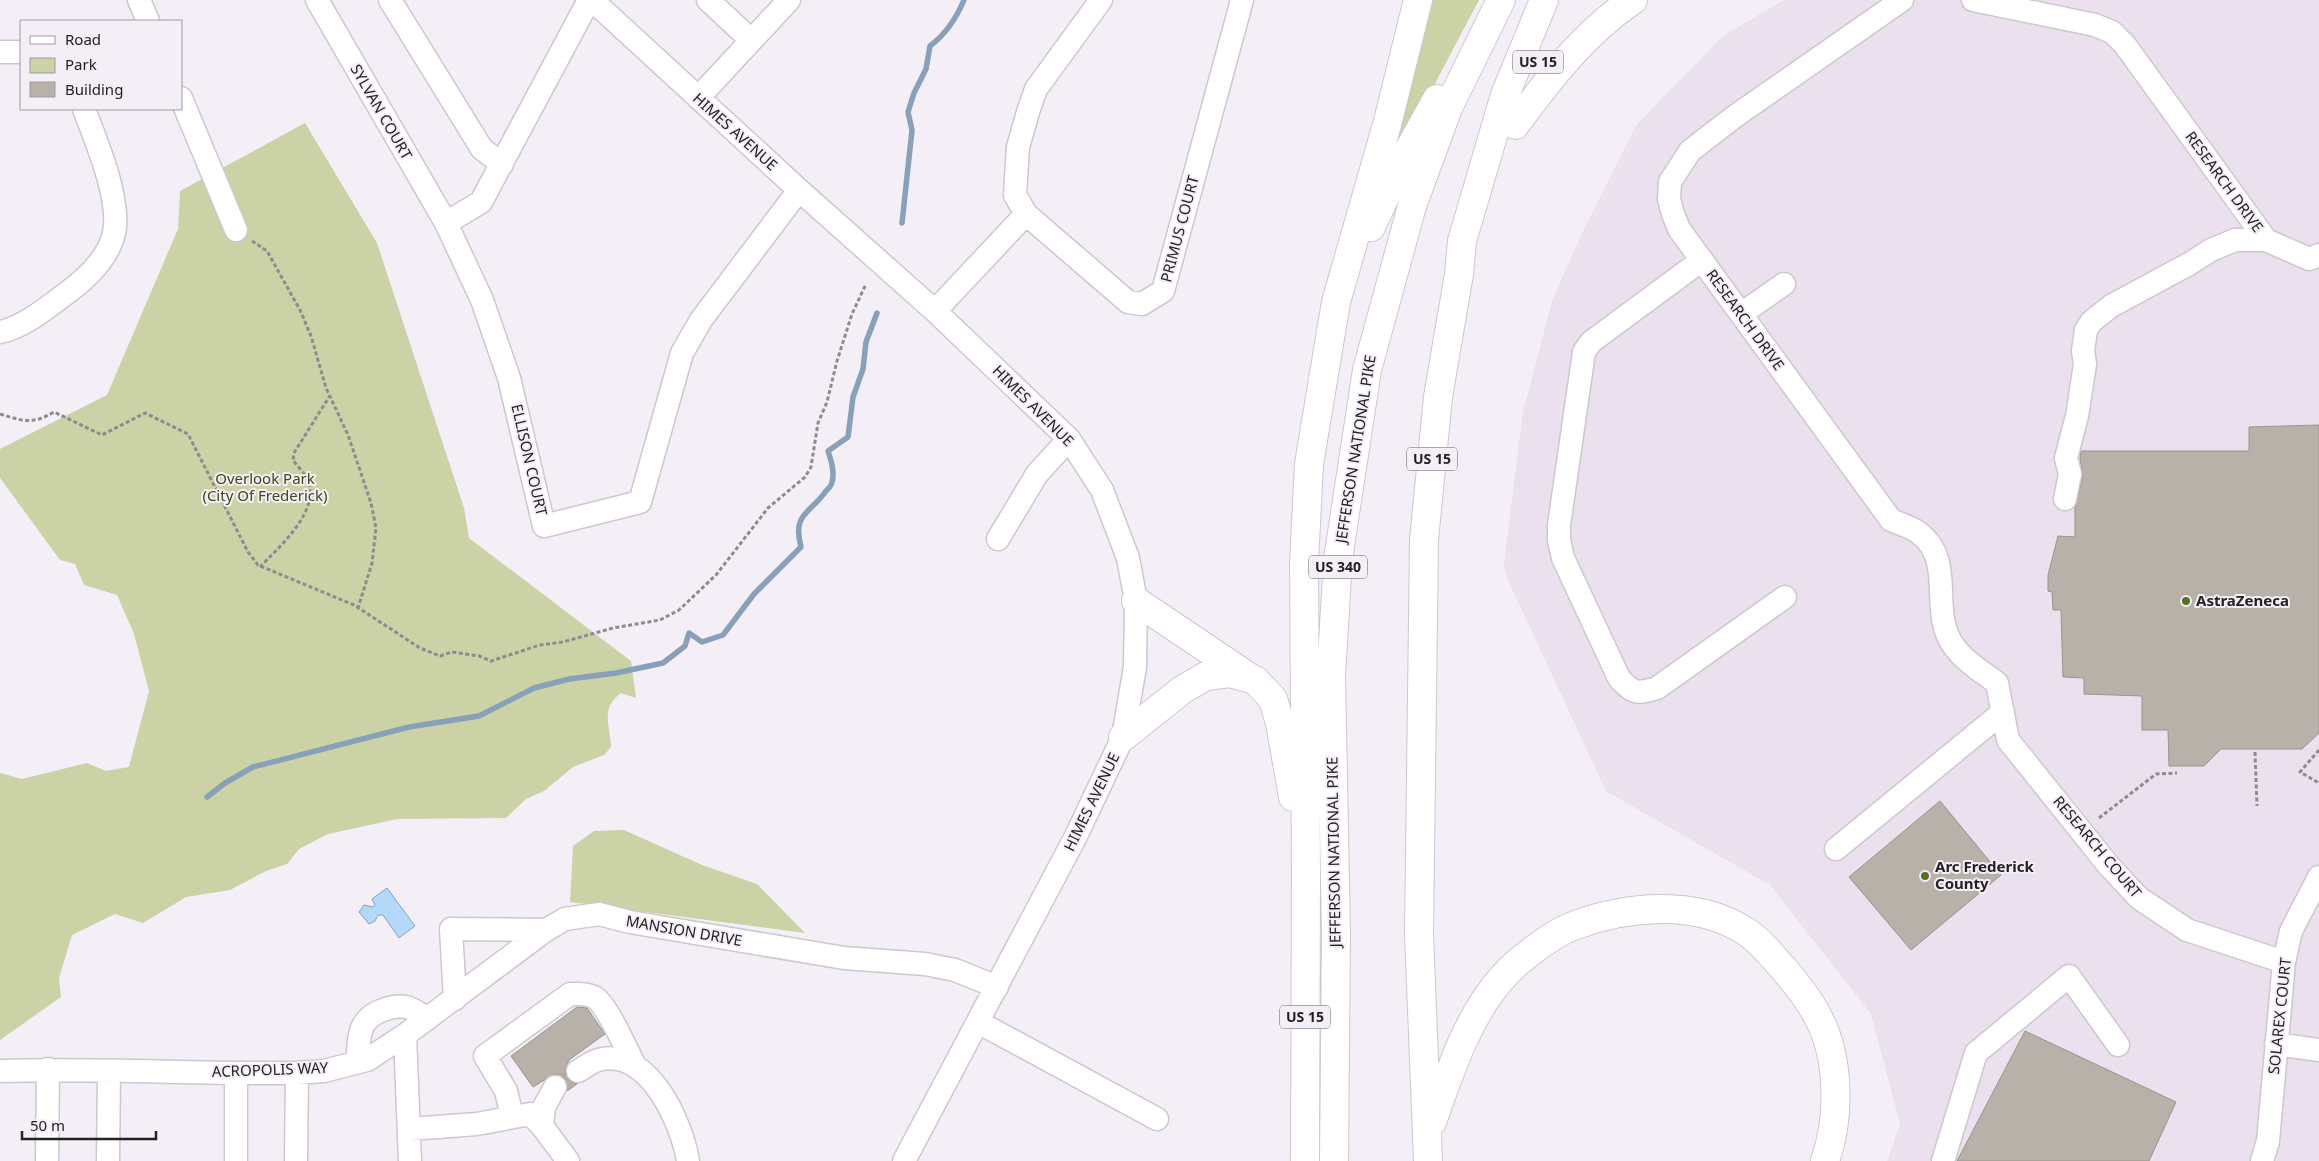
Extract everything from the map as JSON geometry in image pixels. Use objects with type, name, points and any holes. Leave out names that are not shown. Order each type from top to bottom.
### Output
[{"type":"highway","name":"US 15","points":[[1305,1161],[1305,543],[1309,464],[1336,302],[1388,121],[1418,0]]},
{"type":"highway","points":[[1336,302],[1398,169],[1436,100],[1500,0]]},
{"type":"highway","name":"JEFFERSON NATIONAL PIKE","points":[[1334,1161],[1336,932],[1331,676],[1338,559],[1367,370],[1412,206],[1448,108],[1500,0]]},
{"type":"highway","points":[[1459,274],[1462,240],[1485,158],[1505,95],[1544,0]]},
{"type":"highway","name":"US 15","points":[[1428,1148],[1419,934],[1424,540],[1438,397],[1459,274],[1474,246],[1515,125],[1562,0]]},
{"type":"highway","points":[[1515,125],[1562,63],[1582,42],[1633,0]]},
{"type":"highway","points":[[1136,601],[1255,680],[1273,699],[1280,723],[1306,873]]},
{"type":"highway","points":[[1123,737],[1182,690],[1206,676],[1230,673],[1255,680]]},
{"type":"highway","points":[[1428,1148],[1457,1054],[1484,1004],[1503,976],[1536,948],[1571,926],[1617,913],[1668,909],[1707,915],[1746,931],[1776,960],[1801,989],[1818,1018],[1829,1044],[1834,1109],[1831,1144],[1825,1161]]},
{"type":"street","points":[[138,0],[148,20]]},
{"type":"street","name":"SYLVAN COURT","points":[[317,0],[446,223]]},
{"type":"street","points":[[390,0],[482,149],[502,164]]},
{"type":"street","points":[[446,223],[481,202],[590,0]]},
{"type":"street","name":"HIMES AVENUE","points":[[590,0],[935,311],[1069,439],[1102,490],[1128,558],[1136,601],[1135,667],[1123,737],[1076,836],[904,1161]]},
{"type":"street","points":[[708,0],[751,40]]},
{"type":"street","points":[[698,98],[788,0]]},
{"type":"street","name":"PRIMUS COURT","points":[[1101,0],[1036,89],[1018,146],[1015,195],[1026,214],[1128,302],[1142,304],[1163,291],[1242,0]]},
{"type":"street","name":"RESEARCH DRIVE","points":[[1902,0],[1734,117],[1690,151],[1670,182],[1669,199],[1679,230],[1891,520],[1918,532],[1930,543],[1939,560],[1942,617],[1948,638],[1964,656],[1997,683]]},
{"type":"street","name":"RESEARCH DRIVE","points":[[1974,0],[2095,25],[2112,32],[2125,45],[2266,240]]},
{"type":"street","points":[[0,52],[20,52]]},
{"type":"street","points":[[182,100],[236,230]]},
{"type":"street","points":[[0,332],[37,315],[69,292],[95,268],[109,246],[115,227],[112,197],[102,157],[84,110]]},
{"type":"street","name":"ELLISON COURT","points":[[446,223],[482,300],[510,378],[544,526],[640,502],[682,353],[701,320],[799,190]]},
{"type":"street","points":[[935,311],[1026,214]]},
{"type":"street","name":"RESEARCH DRIVE","points":[[2065,499],[2070,474],[2066,458],[2077,416],[2085,364],[2083,351],[2086,330],[2091,322],[2111,306],[2210,250],[2235,240],[2266,240]]},
{"type":"street","points":[[2266,240],[2314,257]]},
{"type":"street","points":[[1702,260],[1591,342],[1584,352],[1559,526],[1559,540],[1563,558],[1619,678],[1629,690],[1642,693],[1657,688],[1785,597]]},
{"type":"street","points":[[1741,314],[1784,284]]},
{"type":"street","points":[[998,539],[1037,474],[1069,439]]},
{"type":"street","name":"RESEARCH COURT","points":[[1997,683],[2008,740],[2109,866],[2139,898],[2187,930],[2284,962]]},
{"type":"street","points":[[1836,849],[2003,712]]},
{"type":"street","name":"SOLAREX COURT","points":[[2262,1161],[2268,1142],[2284,962],[2292,931],[2319,877]]},
{"type":"street","name":"MANSION DRIVE","points":[[405,1035],[546,930],[565,919],[599,914],[630,922],[844,958],[925,964],[955,970],[997,987]]},
{"type":"street","points":[[454,998],[451,929],[546,930]]},
{"type":"street","points":[[1943,1161],[1976,1053],[2069,976],[2118,1045]]},
{"type":"street","points":[[512,1116],[506,1091],[485,1056],[570,994],[582,994],[595,998],[607,1012],[635,1066]]},
{"type":"street","points":[[367,1060],[358,1050],[359,1038],[364,1022],[389,1007],[408,1007],[427,1018]]},
{"type":"street","points":[[978,1022],[1157,1119]]},
{"type":"street","points":[[405,1035],[410,1161]]},
{"type":"street","name":"ACROPOLIS WAY","points":[[0,1071],[48,1069],[109,1072],[236,1073],[324,1070],[367,1060],[405,1035]]},
{"type":"street","points":[[2276,1044],[2319,1050]]},
{"type":"street","points":[[578,1071],[598,1060],[616,1059],[645,1072],[680,1125],[688,1161]]},
{"type":"street","points":[[47,1161],[48,1069]]},
{"type":"street","points":[[108,1161],[109,1072]]},
{"type":"street","points":[[296,1161],[297,1072]]},
{"type":"street","points":[[236,1073],[236,1161]]},
{"type":"street","points":[[542,1126],[544,1107],[555,1087]]},
{"type":"street","points":[[410,1129],[477,1124],[530,1114],[542,1126],[568,1161]]},
{"type":"path","points":[[236,230],[267,250],[300,310],[311,336],[330,396],[351,444],[371,503],[376,528],[372,563],[358,608]]},
{"type":"path","points":[[0,414],[34,422],[54,412],[102,435],[144,413],[188,434],[248,552],[260,567],[358,608],[420,648],[440,656],[452,652],[479,656],[491,661],[540,645],[563,642],[613,628],[660,620],[679,610],[716,575],[768,508],[805,477],[811,468],[818,422],[827,402],[837,361],[852,314],[866,284]]},
{"type":"path","points":[[260,567],[288,538],[301,520],[309,501],[307,478],[293,460],[294,453],[330,396]]},
{"type":"path","points":[[2319,750],[2300,772],[2319,783]]},
{"type":"path","points":[[2255,752],[2258,806]]},
{"type":"path","points":[[2099,818],[2156,774],[2177,773]]},
{"type":"shaded area","points":[[1784,0],[2319,0],[2319,1161],[1887,1161],[1900,1124],[1871,1014],[1770,885],[1606,791],[1507,578],[1504,564],[1523,412],[1552,301],[1582,233],[1637,124],[1723,36]]},
{"type":"green space","points":[[1429,0],[1479,0],[1375,197]]},
{"type":"green space","name":"Overlook Park (City Of Frederick)","points":[[305,123],[377,243],[464,508],[469,538],[631,661],[636,698],[621,693],[610,705],[608,717],[611,747],[604,755],[573,767],[544,791],[526,799],[506,818],[397,819],[328,834],[299,849],[287,864],[266,871],[230,890],[186,897],[143,923],[115,914],[72,935],[59,978],[61,997],[0,1040],[0,773],[22,779],[87,763],[106,771],[129,767],[149,691],[134,634],[117,595],[84,585],[75,564],[60,560],[0,478],[0,449],[107,395],[178,229],[180,191]]},
{"type":"green space","points":[[624,830],[702,865],[757,884],[805,933],[570,902],[573,846],[594,831]]},
{"type":"water","points":[[387,888],[415,926],[399,938],[383,915],[378,915],[375,921],[369,924],[359,912],[364,905],[373,907],[375,905],[372,899]]},
{"type":"building","name":"AstraZeneca","points":[[2319,425],[2319,733],[2302,749],[2221,749],[2204,766],[2169,766],[2168,730],[2142,730],[2142,696],[2084,694],[2084,678],[2063,677],[2061,610],[2053,610],[2052,592],[2048,591],[2048,575],[2058,536],[2075,537],[2075,507],[2083,477],[2080,458],[2081,451],[2249,451],[2249,427]]},
{"type":"building","name":"Arc Frederick County","points":[[1940,801],[2001,875],[1911,950],[1849,877]]},
{"type":"building","points":[[577,1007],[587,1008],[605,1034],[569,1060],[565,1070],[566,1077],[571,1082],[577,1084],[567,1091],[566,1080],[561,1075],[554,1074],[533,1087],[511,1056]]},
{"type":"building","points":[[2025,1031],[2176,1102],[2149,1161],[1957,1161]]},
{"type":"waterway","points":[[902,223],[912,130],[908,112],[914,93],[926,69],[930,46],[950,26],[964,0]]},
{"type":"waterway","points":[[207,797],[225,783],[253,767],[409,727],[479,716],[534,688],[569,679],[616,673],[663,663],[685,646],[689,633],[702,642],[723,635],[754,594],[801,547],[799,536],[801,520],[820,499],[833,478],[828,451],[848,437],[853,397],[863,369],[866,342],[877,313]]},
{"type":"place","name":"AstraZeneca","points":[[2186,601]]},
{"type":"place","name":"Arc Frederick County","points":[[1925,876]]}]
